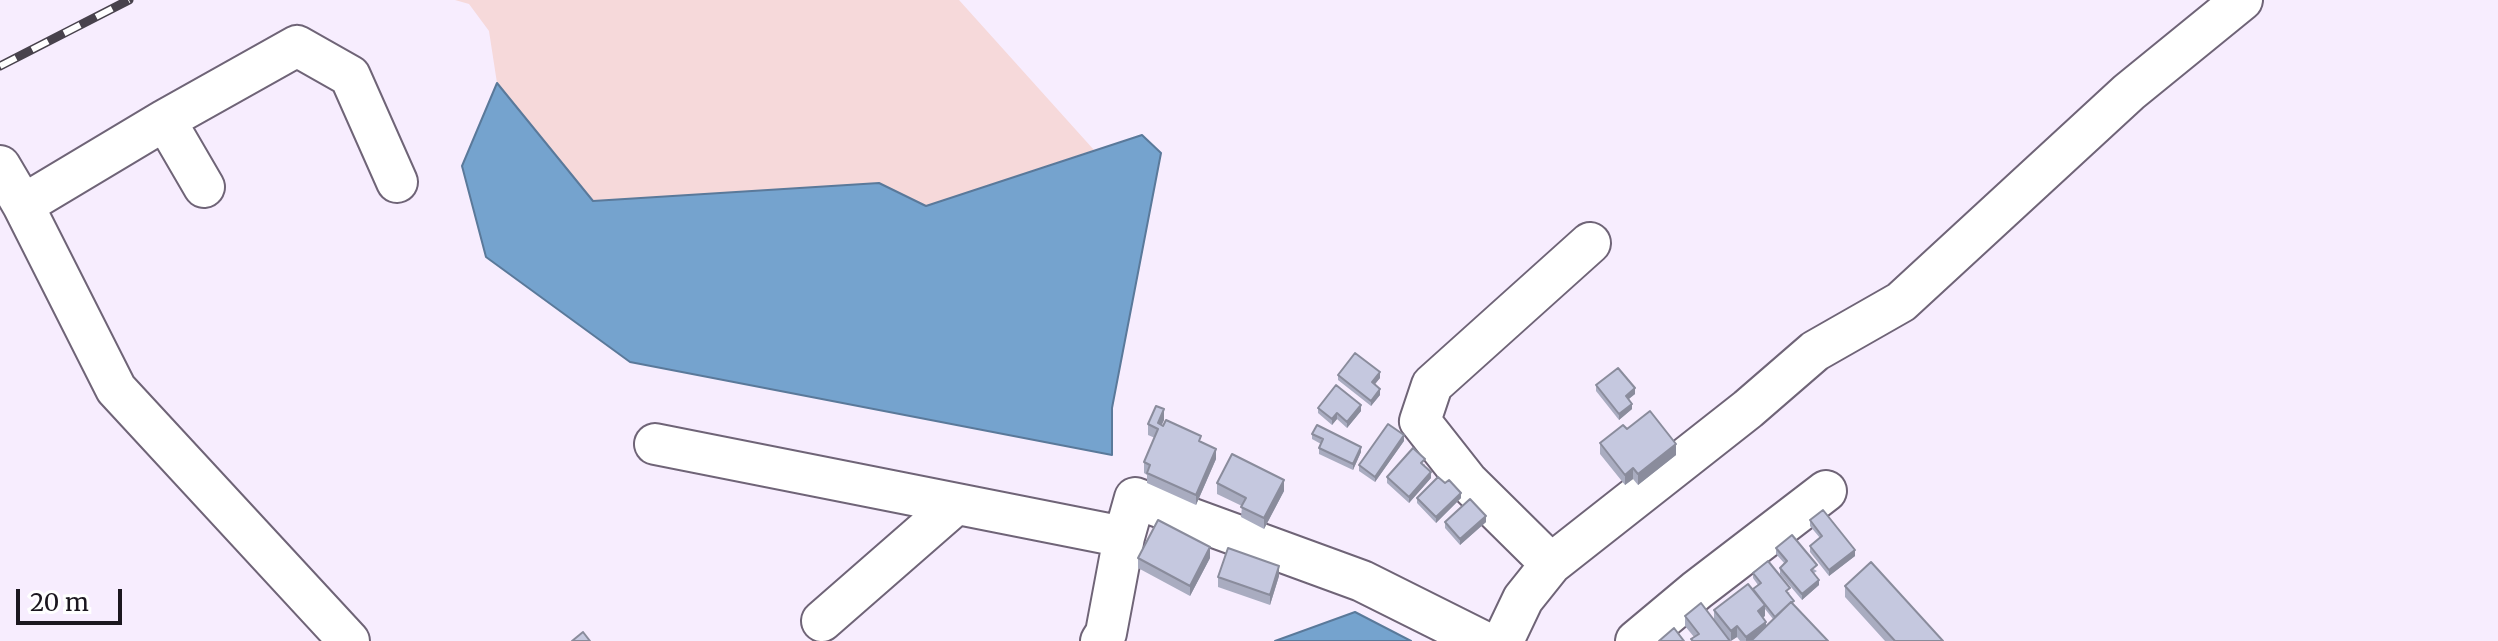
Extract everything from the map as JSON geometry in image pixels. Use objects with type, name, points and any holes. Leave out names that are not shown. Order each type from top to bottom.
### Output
[{"type":"street","points":[[1503,641],[1523,599],[1551,564],[1748,409],[1815,351],[1901,302],[2129,92],[2242,0]]},
{"type":"street","points":[[23,205],[297,46],[350,76],[397,182]]},
{"type":"street","points":[[165,120],[204,187]]},
{"type":"street","points":[[0,166],[23,205],[116,389],[349,641]]},
{"type":"street","points":[[1551,564],[1468,482],[1420,421],[1432,385],[1590,243]]},
{"type":"street","points":[[655,444],[1124,537]]},
{"type":"street","points":[[1636,641],[1826,491]]},
{"type":"street","points":[[1101,641],[1106,633],[1124,537],[1135,498],[1362,581],[1482,641]]},
{"type":"street","points":[[822,621],[956,504]]},
{"type":"shaded area","points":[[455,0],[959,0],[1094,150],[926,206],[879,183],[592,201],[497,83],[489,31],[469,4]]},
{"type":"water","points":[[497,83],[593,201],[879,183],[926,206],[1142,135],[1161,153],[1112,408],[1112,455],[630,362],[486,257],[462,166]]},
{"type":"water","points":[[1355,612],[1411,641],[1275,641]]},
{"type":"building","points":[[1355,353],[1380,372],[1372,382],[1380,389],[1371,401],[1338,375]]},
{"type":"building","points":[[1618,368],[1635,388],[1626,396],[1632,404],[1619,414],[1596,385]]},
{"type":"building","points":[[1336,385],[1361,405],[1347,422],[1337,413],[1332,419],[1318,408]]},
{"type":"building","points":[[1156,406],[1164,409],[1158,423],[1163,426],[1166,420],[1201,436],[1199,441],[1216,449],[1196,495],[1147,473],[1150,465],[1144,462],[1158,429],[1148,424]]},
{"type":"building","points":[[1650,411],[1676,444],[1638,474],[1633,468],[1625,475],[1600,443],[1623,425],[1627,429]]},
{"type":"building","points":[[1388,424],[1404,435],[1375,477],[1359,465]]},
{"type":"building","points":[[1317,425],[1361,447],[1353,464],[1319,448],[1323,439],[1312,434]]},
{"type":"building","points":[[1413,448],[1425,459],[1421,463],[1431,472],[1409,497],[1387,477]]},
{"type":"building","points":[[1232,454],[1284,480],[1264,518],[1241,507],[1246,498],[1217,483]]},
{"type":"building","points":[[1438,477],[1445,483],[1449,480],[1461,493],[1436,517],[1417,498]]},
{"type":"building","points":[[1470,499],[1486,516],[1460,539],[1445,522]]},
{"type":"building","points":[[1823,510],[1855,550],[1829,570],[1810,546],[1822,536],[1810,520]]},
{"type":"building","points":[[1158,520],[1210,547],[1190,586],[1138,558]]},
{"type":"building","points":[[1792,535],[1817,565],[1811,570],[1819,580],[1802,594],[1780,568],[1787,561],[1776,548]]},
{"type":"building","points":[[1228,548],[1279,566],[1270,595],[1218,577]]},
{"type":"building","points":[[1768,561],[1790,588],[1786,591],[1794,601],[1775,617],[1753,589],[1761,583],[1753,573]]},
{"type":"building","points":[[1871,562],[1943,641],[1895,641],[1845,586]]},
{"type":"building","points":[[1748,584],[1765,605],[1758,611],[1766,622],[1746,637],[1737,626],[1731,631],[1714,610]]},
{"type":"building","points":[[1791,602],[1828,641],[1752,640]]},
{"type":"building","points":[[1701,603],[1730,641],[1691,639],[1699,634],[1685,616]]},
{"type":"building","points":[[1674,628],[1684,641],[1659,641]]},
{"type":"building","points":[[583,632],[590,641],[572,641]]},
{"type":"railway","points":[[0,66],[129,0]]}]
